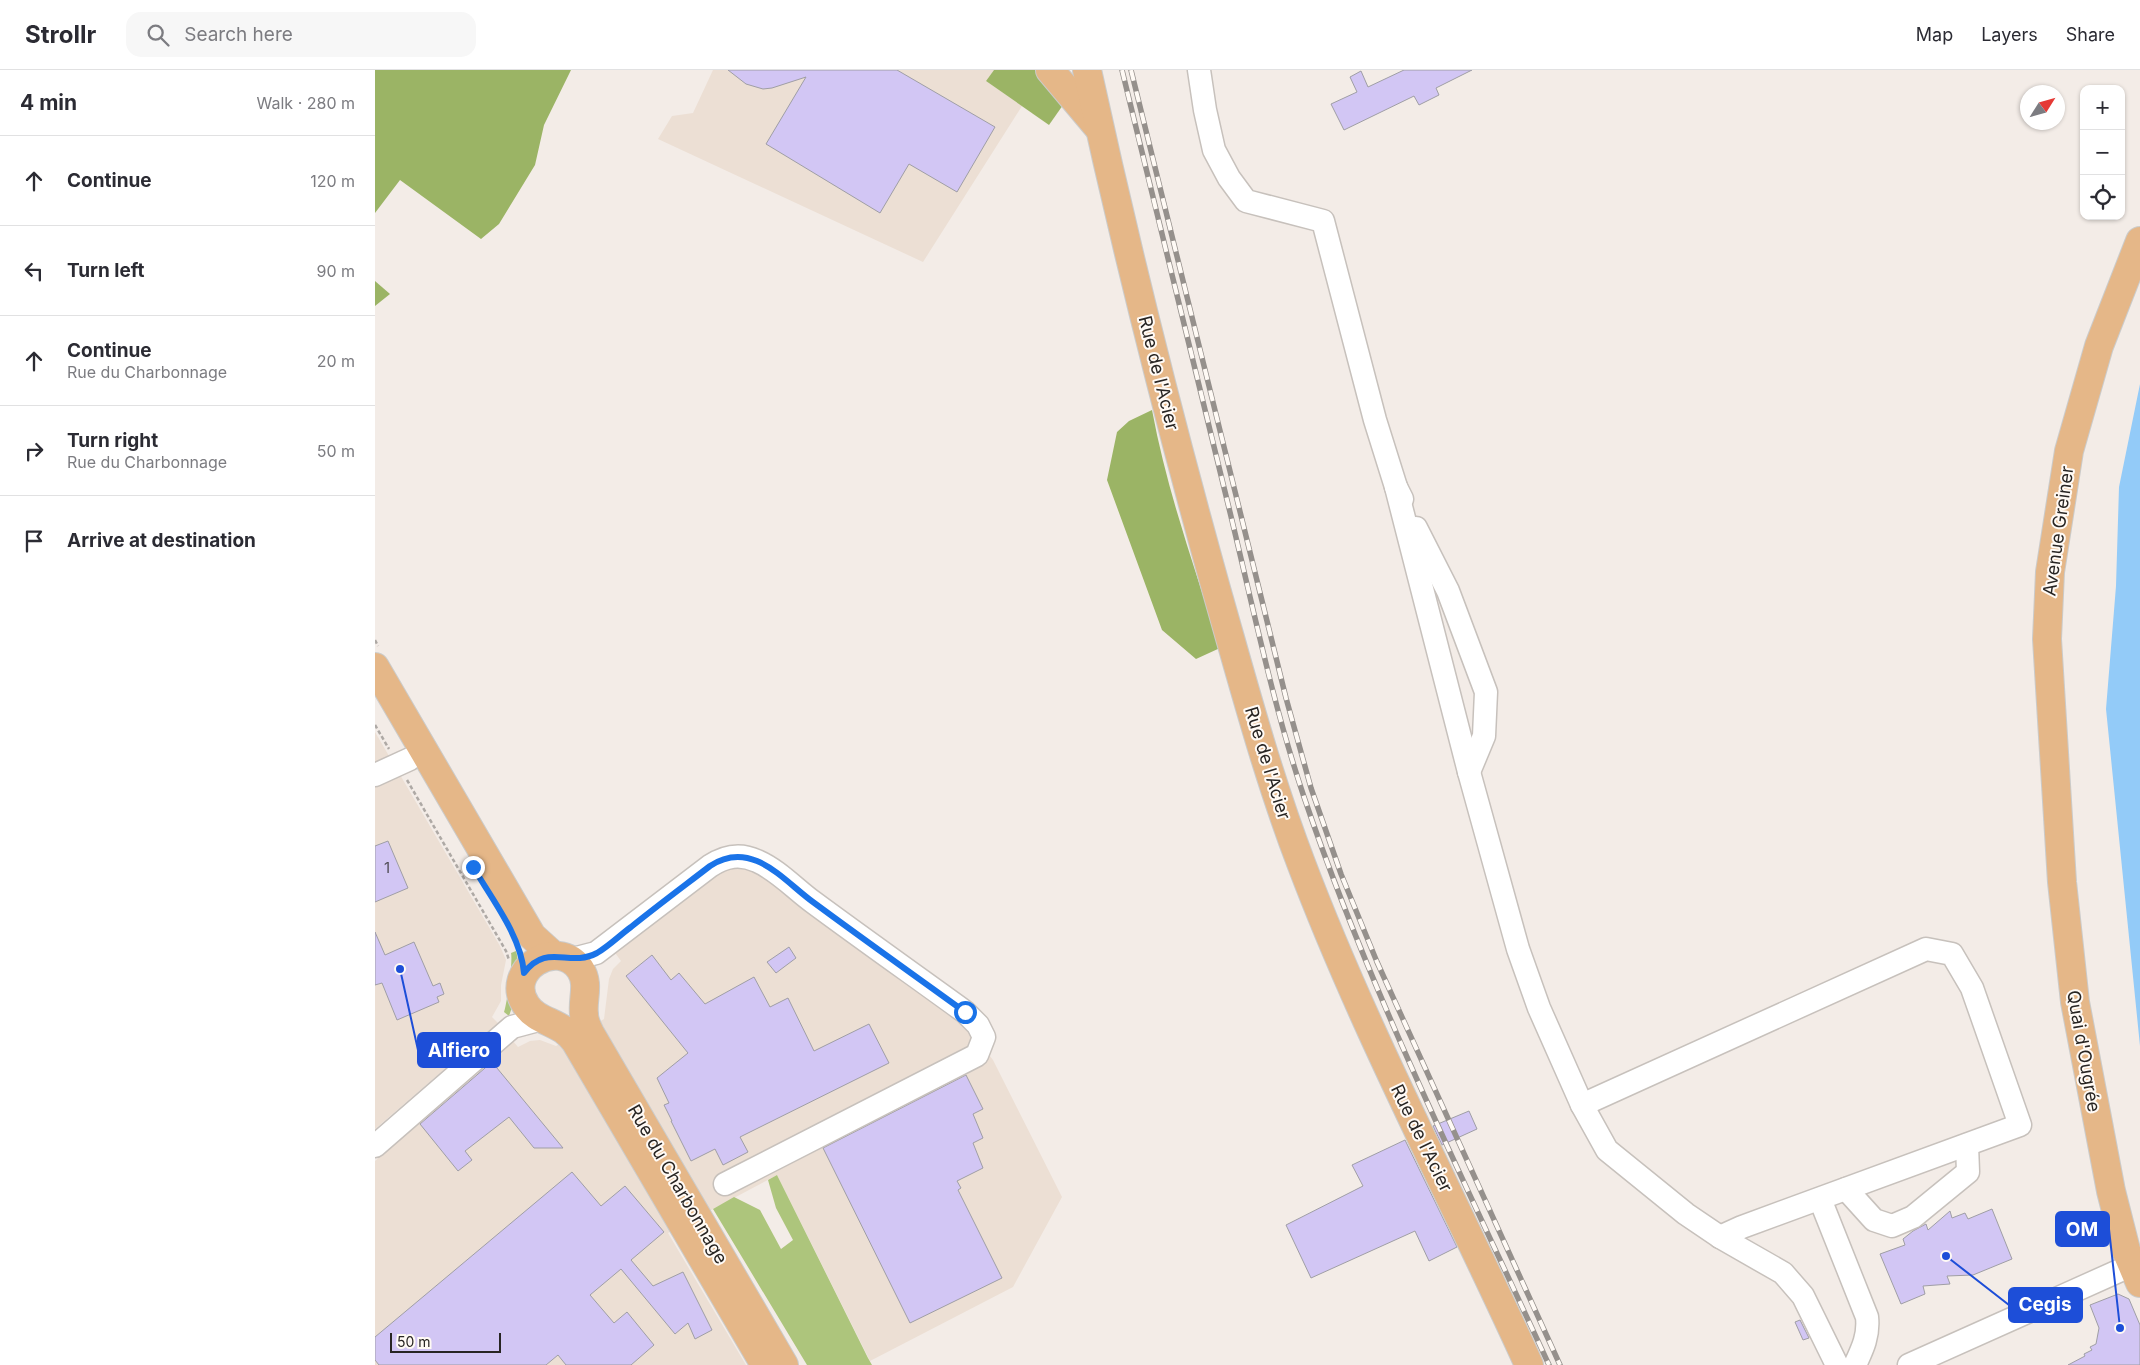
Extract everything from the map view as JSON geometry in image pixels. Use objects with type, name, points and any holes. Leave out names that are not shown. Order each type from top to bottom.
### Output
[{"type":"main road","points":[[1050,70],[1100,129]]},
{"type":"main road","name":"Rue de l'Acier","points":[[1087,70],[1197,522],[1277,797],[1330,939],[1365,1019],[1529,1365]]},
{"type":"main road","name":"Avenue Greiner","points":[[2059,832],[2047,639],[2053,544],[2069,451],[2091,369],[2140,241]]},
{"type":"main road","name":"Rue du Charbonnage","points":[[375,667],[532,936],[561,958],[580,969],[585,992],[583,1013],[590,1033],[784,1365]]},
{"type":"main road","points":[[375,699],[401,762],[518,944],[523,958],[518,980]]},
{"type":"main road","name":"Quai d'Ougrée","points":[[2059,832],[2073,982],[2084,1055],[2111,1192],[2121,1233],[2136,1274]]},
{"type":"main road","points":[[518,980],[536,960],[561,958]]},
{"type":"main road","name":"Rue du Charbonnage","points":[[518,980],[529,1010],[565,1030],[575,1041],[765,1365]]},
{"type":"main road","points":[[544,1020],[562,1020],[572,1015],[580,1008],[585,992]]},
{"type":"street","points":[[1199,70],[1214,150],[1229,178],[1246,201],[1323,221],[1375,420],[1396,487],[1469,772],[1517,949],[1539,1008],[1582,1105],[1607,1150],[1686,1214],[1720,1237],[1783,1273],[1803,1296],[1837,1365]]},
{"type":"street","points":[[1396,487],[1447,592],[1486,692],[1484,736],[1469,772]]},
{"type":"street","points":[[375,775],[401,762]]},
{"type":"street","points":[[561,958],[596,953],[710,866],[723,858],[739,857],[757,861],[781,876],[811,901],[965,1012],[978,1025],[984,1036],[977,1055],[725,1184]]},
{"type":"street","points":[[1582,1105],[1926,949],[1952,954],[1972,988],[2020,1125],[1742,1227],[1720,1237]]},
{"type":"street","points":[[585,992],[596,953]]},
{"type":"street","points":[[511,1026],[518,980]]},
{"type":"street","points":[[375,1146],[511,1026],[544,1020]]},
{"type":"street","points":[[1846,1189],[1875,1220],[1892,1226],[1913,1216],[1969,1172],[1967,1145]]},
{"type":"street","points":[[1820,1199],[1867,1316],[1866,1342],[1855,1365]]},
{"type":"street","points":[[1909,1365],[2136,1274]]},
{"type":"path","points":[[375,725],[401,762],[506,951],[518,980]]},
{"type":"shaded area","points":[[713,70],[994,70],[986,81],[1022,106],[923,262],[658,139],[672,116],[693,113]]},
{"type":"shaded area","points":[[375,732],[500,946],[506,960],[501,985],[501,1001],[492,1017],[498,1023],[375,1129]]},
{"type":"shaded area","points":[[722,867],[752,868],[965,1024],[993,1060],[1062,1197],[1013,1287],[870,1361],[777,1175],[668,1233],[746,1365],[375,1365],[375,1161],[512,1040],[518,1047],[530,1041],[540,1040],[556,1046],[604,1019],[609,979],[613,969],[621,961],[613,950]]},
{"type":"green space","points":[[375,70],[571,70],[544,125],[535,165],[499,224],[481,239],[400,180],[375,213]]},
{"type":"green space","points":[[994,70],[1039,70],[1063,105],[1049,125],[986,81]]},
{"type":"green space","points":[[375,281],[390,294],[375,306]]},
{"type":"green space","points":[[1152,410],[1165,470],[1220,648],[1196,659],[1162,630],[1107,480],[1117,432],[1129,421]]},
{"type":"green space","points":[[516,951],[518,966],[517,984],[509,1016],[504,1012],[507,1000],[511,953]]},
{"type":"green space","points":[[777,1175],[872,1365],[807,1365],[713,1209],[734,1197],[760,1210],[781,1249],[793,1240],[776,1208],[768,1180]]},
{"type":"water","points":[[2140,384],[2140,1046],[2106,709],[2116,586],[2119,487]]},
{"type":"building","points":[[728,70],[897,70],[995,127],[957,192],[909,164],[880,213],[766,144],[806,77],[763,89],[746,84]]},
{"type":"building","points":[[1404,70],[1472,70],[1436,88],[1439,95],[1419,105],[1414,96],[1344,130],[1331,104],[1357,92],[1350,77],[1361,71],[1368,87]]},
{"type":"building","points":[[388,841],[408,888],[375,902],[375,846]]},
{"type":"building","points":[[375,932],[385,955],[414,942],[433,986],[440,983],[444,994],[437,997],[439,1002],[397,1020],[382,983],[375,985]]},
{"type":"building","points":[[789,947],[796,958],[776,973],[767,962]]},
{"type":"building","points":[[652,955],[671,980],[679,973],[705,1004],[754,977],[770,1007],[788,998],[814,1051],[869,1024],[889,1063],[740,1137],[748,1152],[723,1165],[715,1149],[691,1161],[664,1105],[669,1103],[657,1078],[688,1053],[626,976]]},
{"type":"building","points":[[492,1062],[563,1148],[534,1148],[509,1117],[465,1151],[472,1160],[458,1171],[420,1124]]},
{"type":"building","points":[[966,1075],[983,1109],[973,1114],[983,1138],[973,1143],[983,1168],[957,1181],[961,1188],[958,1190],[1002,1278],[910,1323],[823,1148]]},
{"type":"building","points":[[1469,1111],[1477,1129],[1442,1145],[1433,1126]]},
{"type":"building","points":[[1405,1140],[1457,1247],[1429,1261],[1415,1231],[1311,1278],[1286,1225],[1363,1186],[1352,1165]]},
{"type":"building","points":[[572,1172],[601,1206],[625,1186],[664,1232],[631,1260],[653,1286],[683,1272],[712,1330],[695,1339],[688,1323],[675,1334],[621,1269],[590,1295],[614,1323],[627,1312],[654,1345],[631,1365],[566,1365],[558,1355],[546,1365],[379,1365],[375,1360],[375,1337]]},
{"type":"building","points":[[1992,1209],[2012,1259],[1973,1275],[1947,1276],[1950,1284],[1923,1286],[1925,1294],[1901,1304],[1880,1254],[1905,1245],[1903,1239],[1913,1231],[1926,1224],[1928,1230],[1950,1211],[1952,1218],[1965,1213],[1968,1219]]},
{"type":"building","points":[[2118,1294],[2129,1299],[2140,1325],[2140,1365],[2068,1365],[2085,1356],[2084,1354],[2092,1350],[2090,1347],[2096,1344],[2099,1328],[2090,1305]]},
{"type":"building","points":[[1800,1320],[1809,1338],[1803,1340],[1795,1322]]},
{"type":"railway","points":[[1122,70],[1263,652],[1282,725],[1304,797],[1330,870],[1388,1013],[1451,1155],[1549,1365]]},
{"type":"railway","points":[[1131,70],[1286,698],[1311,788],[1341,874],[1377,962],[1560,1365]]},
{"type":"place","name":"Alfiero","points":[[400,969]]},
{"type":"place","name":"Cegis","points":[[1946,1256]]},
{"type":"place","name":"OM","points":[[2120,1328]]},
{"type":"route","points":[[473,867],[518,944],[523,958],[524,973],[536,960],[544,957],[553,955],[569,960],[596,953],[710,866],[723,858],[739,857],[757,861],[781,876],[811,901],[965,1012]]}]
